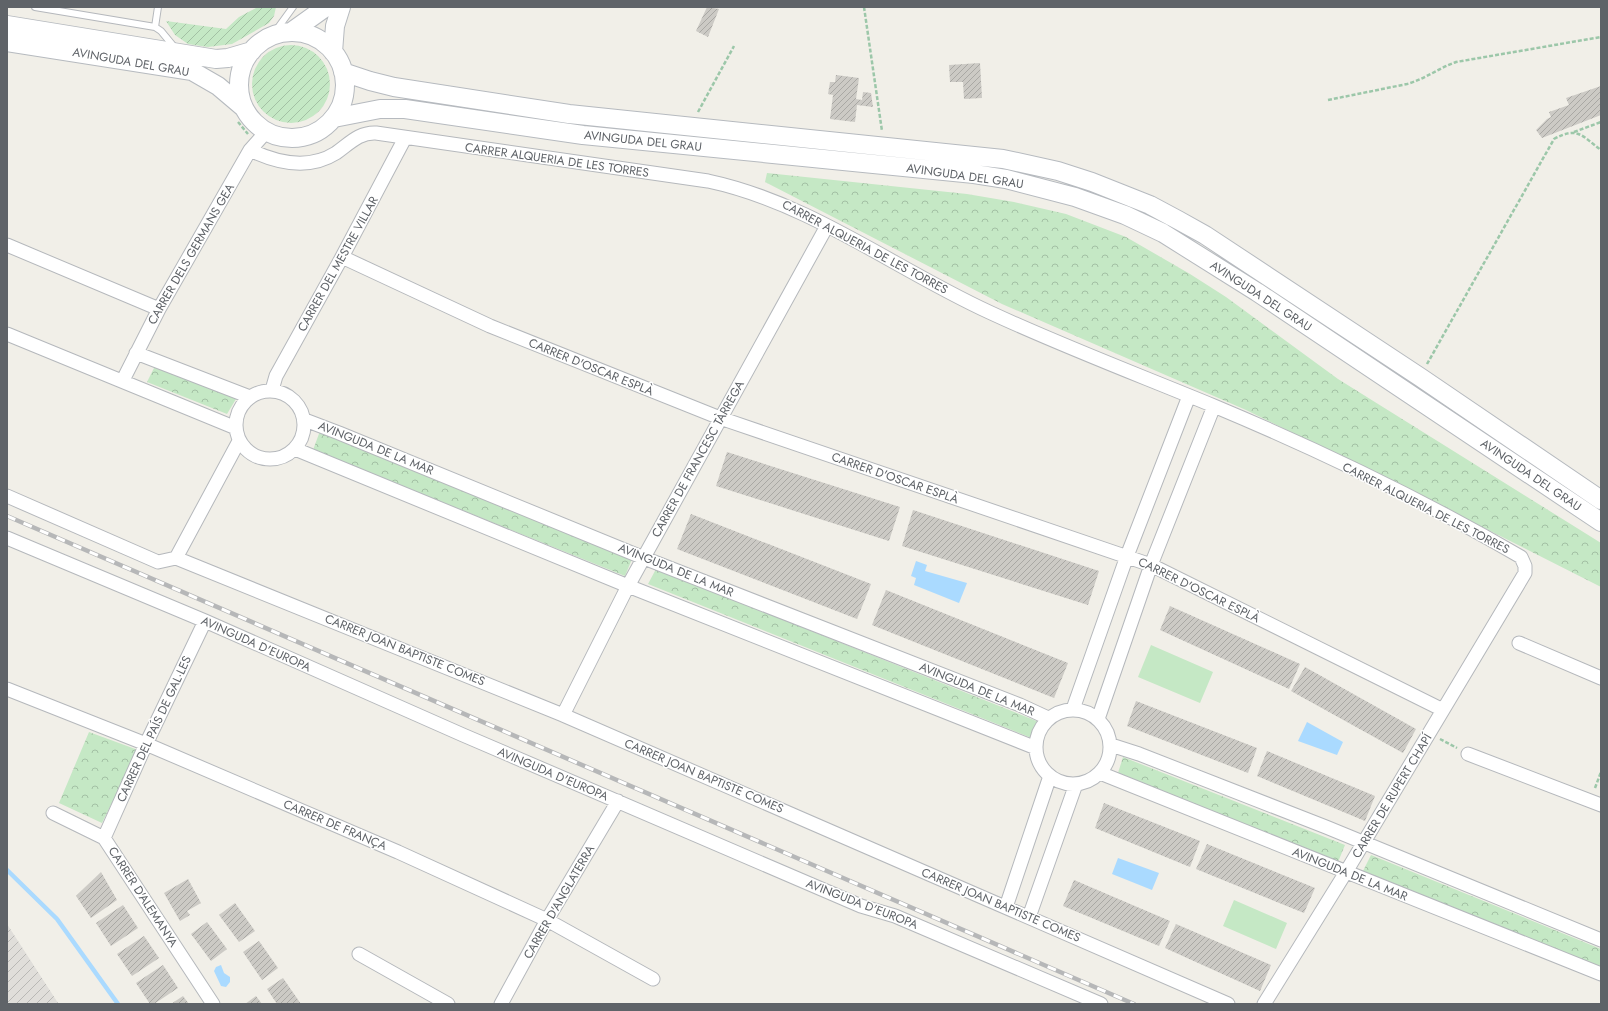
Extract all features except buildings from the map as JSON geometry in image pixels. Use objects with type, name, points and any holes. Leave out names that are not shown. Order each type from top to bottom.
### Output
[{"type":"main road","points":[[291,32],[326,7]]},
{"type":"main road","points":[[333,52],[336,26],[341,7]]},
{"type":"main road","name":"AVINGUDA DEL GRAU","points":[[7,25],[222,59],[252,51]]},
{"type":"main road","points":[[291,32],[310,35],[323,42],[333,52],[343,72],[345,88],[342,104],[334,118],[323,129],[295,138],[280,137],[266,132],[254,122],[244,108],[240,94],[240,78],[244,64],[252,51],[261,42],[272,36],[291,32]]},
{"type":"main road","name":"AVINGUDA DEL GRAU","points":[[7,42],[192,71],[218,86],[244,108]]},
{"type":"main road","name":"AVINGUDA DEL GRAU","points":[[343,72],[370,82],[394,87],[569,114],[997,158],[1024,163],[1092,182],[1122,193],[1164,212],[1205,235],[1420,377],[1601,500]]},
{"type":"main road","name":"AVINGUDA DEL GRAU","points":[[334,118],[380,109],[405,109],[583,135],[974,174],[1006,179],[1075,197],[1140,222],[1184,245],[1257,292],[1601,522]]},
{"type":"street","name":"CARRER DELS GERMANS GEA","points":[[123,380],[158,309],[250,150],[266,132]]},
{"type":"street","points":[[250,150],[275,161],[304,162],[318,160],[334,154],[355,139],[366,134],[376,133],[405,138]]},
{"type":"street","name":"CARRER ALQUERIA DE LES TORRES","points":[[405,138],[708,181],[760,195],[804,213],[988,312],[1214,406],[1309,448],[1388,486],[1521,557],[1525,566],[1525,573],[1443,710]]},
{"type":"street","name":"CARRER DEL MESTRE VILLAR","points":[[272,390],[276,376],[342,257],[405,138]]},
{"type":"street","name":"CARRER DE FRANCESC TÀRREGA","points":[[563,715],[628,586],[827,226]]},
{"type":"street","points":[[7,245],[158,309]]},
{"type":"street","name":"CARRER D'OSCAR ESPLÀ","points":[[342,257],[490,326],[720,418],[1151,565],[1443,710]]},
{"type":"street","points":[[7,334],[123,380],[236,428]]},
{"type":"street","points":[[136,353],[250,397]]},
{"type":"street","points":[[272,390],[290,396],[297,403],[305,420],[303,436],[295,449],[277,459],[266,459],[256,456],[239,441],[236,428],[239,411],[250,397],[264,391],[272,390]]},
{"type":"street","points":[[1072,709],[1127,556],[1189,396]]},
{"type":"street","points":[[1098,718],[1151,565],[1214,406]]},
{"type":"street","name":"AVINGUDA DE LA MAR","points":[[305,420],[339,432],[644,558],[1020,705],[1048,718]]},
{"type":"street","points":[[7,496],[158,562],[176,558],[239,441]]},
{"type":"street","points":[[295,449],[628,586],[1036,748]]},
{"type":"street","name":"AVINGUDA D'EUROPA","points":[[7,538],[205,621],[463,735],[861,906],[895,916],[1101,1004]]},
{"type":"street","name":"CARRER JOAN BAPTISTE COMES","points":[[176,558],[563,715],[1029,916],[1228,1004]]},
{"type":"street","name":"CARRER DEL PAÍS DE GAL·LES","points":[[104,838],[146,744],[205,621]]},
{"type":"street","points":[[1519,643],[1601,678]]},
{"type":"street","name":"CARRER DE FRANÇA","points":[[7,690],[146,744],[398,852],[547,920],[653,979]]},
{"type":"street","points":[[1072,709],[1086,711],[1098,718],[1105,726],[1111,745],[1108,761],[1100,773],[1093,778],[1076,784],[1067,784],[1050,776],[1042,768],[1036,748],[1040,730],[1048,718],[1060,712],[1072,709]]},
{"type":"street","name":"CARRER DE RUPERT CHAPÍ","points":[[1264,1004],[1346,872],[1443,710]]},
{"type":"street","points":[[1111,745],[1138,754],[1364,842],[1601,940]]},
{"type":"street","points":[[1468,754],[1595,803]]},
{"type":"street","name":"AVINGUDA DE LA MAR","points":[[1100,773],[1601,974]]},
{"type":"street","points":[[1006,907],[1050,776]]},
{"type":"street","points":[[1029,916],[1076,784]]},
{"type":"street","name":"CARRER D'ANGLATERRA","points":[[501,1004],[547,920],[618,801]]},
{"type":"street","name":"CARRER D'ALEMANYA","points":[[53,813],[104,838],[213,1004]]},
{"type":"street","points":[[359,954],[448,1004]]},
{"type":"lane","points":[[35,7],[155,27],[161,31],[180,53]]},
{"type":"lane","points":[[155,27],[158,7]]},
{"type":"lane","points":[[272,36],[290,8]]},
{"type":"path","points":[[864,7],[885,146]]},
{"type":"path","points":[[1328,100],[1418,81],[1439,69],[1456,62],[1601,37]]},
{"type":"path","points":[[690,126],[734,46]]},
{"type":"path","points":[[1420,377],[1554,139],[1569,132],[1601,122]]},
{"type":"path","points":[[1573,132],[1579,134],[1601,150]]},
{"type":"path","points":[[1429,733],[1468,754]]},
{"type":"path","points":[[1595,803],[1601,772]]},
{"type":"shaded area","points":[[7,924],[58,1003],[58,1004],[7,1004]]},
{"type":"green space","points":[[258,7],[276,7],[274,16],[269,23],[232,44],[208,47],[188,44],[175,35],[166,21],[226,29],[239,17]]},
{"type":"green space","points":[[291,45],[306,48],[318,57],[327,69],[330,84],[327,99],[318,111],[306,120],[291,123],[276,120],[264,111],[255,99],[252,84],[255,69],[264,57],[276,48]]},
{"type":"green space","points":[[767,173],[967,194],[1014,202],[1066,214],[1126,237],[1190,274],[1226,297],[1338,379],[1601,543],[1601,587],[1246,410],[1002,304],[765,182]]},
{"type":"green space","points":[[155,366],[236,399],[227,414],[147,382]]},
{"type":"green space","points":[[320,431],[632,559],[625,576],[313,450]]},
{"type":"green space","points":[[656,569],[1039,722],[1034,739],[648,584]]},
{"type":"green space","points":[[1151,645],[1213,672],[1200,703],[1138,677]]},
{"type":"green space","points":[[89,732],[138,750],[102,823],[59,803]]},
{"type":"green space","points":[[1123,757],[1345,845],[1338,862],[1118,773]]},
{"type":"green space","points":[[1371,855],[1601,949],[1601,967],[1363,871]]},
{"type":"green space","points":[[1234,900],[1287,923],[1276,949],[1223,926]]},
{"type":"water","points":[[916,561],[927,565],[925,571],[967,583],[959,603],[914,585],[916,578],[911,576]]},
{"type":"water","points":[[1307,722],[1343,742],[1337,755],[1298,741]]},
{"type":"water","points":[[1118,858],[1159,873],[1152,890],[1112,874]]},
{"type":"water","points":[[221,965],[224,973],[230,977],[230,982],[226,987],[221,986],[214,971],[216,967]]},
{"type":"waterway","points":[[7,870],[57,919],[118,1004]]},
{"type":"railway","points":[[7,516],[1134,1004]]}]
